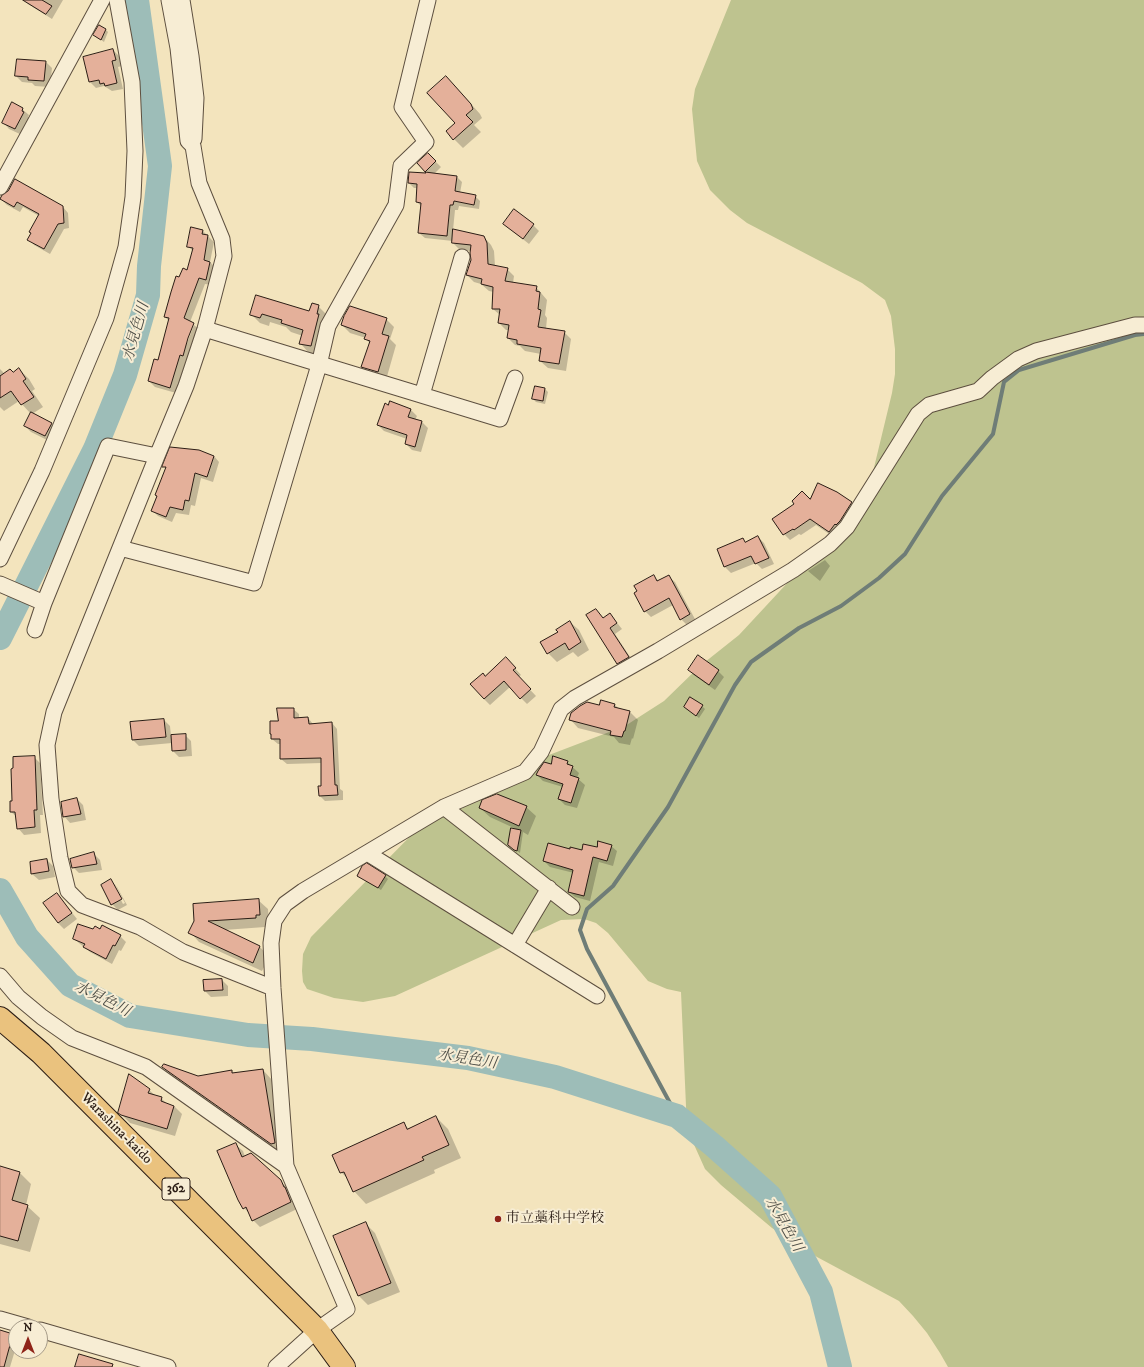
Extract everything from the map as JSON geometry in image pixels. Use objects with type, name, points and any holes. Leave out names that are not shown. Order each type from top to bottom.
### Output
[{"type":"highway","name":"Warashina-kaido","points":[[0,1018],[41,1053],[317,1330],[344,1367]]},
{"type":"street","points":[[0,187],[102,0]]},
{"type":"street","points":[[0,559],[42,471],[106,318],[126,247],[133,197],[135,151],[132,82],[117,0]]},
{"type":"street","points":[[170,0],[178,48],[188,141],[194,146]]},
{"type":"street","points":[[182,0],[196,98],[194,146],[199,183],[222,239],[224,256],[205,330],[186,386],[156,456],[54,712],[47,745],[51,799],[60,858],[68,891],[82,905],[140,927],[183,952],[273,988]]},
{"type":"street","points":[[120,548],[254,583],[328,326],[396,205],[401,166],[426,142],[402,107],[428,0]]},
{"type":"street","points":[[422,395],[462,257]]},
{"type":"street","points":[[276,1367],[317,1330],[347,1309],[286,1166],[271,943],[274,921],[284,904],[303,891],[444,807],[525,772],[541,752],[561,709],[575,698],[658,651],[793,570],[830,544],[847,527],[918,414],[929,405],[978,390],[1018,359],[1036,351],[1135,325],[1144,325]]},
{"type":"street","points":[[205,330],[500,419],[515,378]]},
{"type":"street","points":[[35,630],[44,603],[108,446],[156,456]]},
{"type":"street","points":[[1,584],[44,603]]},
{"type":"street","points":[[444,807],[572,907]]},
{"type":"street","points":[[367,853],[597,996]]},
{"type":"street","points":[[515,945],[549,888]]},
{"type":"street","points":[[0,976],[18,997],[42,1017],[72,1038],[146,1067],[286,1166]]},
{"type":"street","points":[[48,1332],[168,1367]]},
{"type":"green space","points":[[731,0],[1144,0],[1144,1367],[948,1367],[927,1333],[899,1301],[817,1257],[772,1228],[721,1185],[705,1169],[687,1129],[681,992],[667,989],[648,981],[608,933],[596,923],[584,919],[561,920],[395,996],[363,1002],[334,998],[307,989],[303,982],[303,954],[311,937],[441,805],[481,783],[625,726],[664,701],[700,666],[739,635],[856,509],[871,480],[892,393],[895,374],[895,349],[891,316],[885,300],[862,283],[747,223],[730,210],[710,190],[697,161],[692,109],[695,89]]},
{"type":"building","points":[[23,0],[42,0],[52,6],[46,14]]},
{"type":"building","points":[[99,25],[106,29],[101,40],[93,35]]},
{"type":"building","points":[[113,49],[116,60],[112,61],[117,83],[105,86],[104,83],[100,84],[99,80],[89,82],[83,57]]},
{"type":"building","points":[[17,59],[46,61],[44,81],[28,80],[28,77],[15,76]]},
{"type":"building","points":[[446,76],[471,104],[473,109],[466,115],[473,122],[453,140],[446,131],[455,123],[427,93]]},
{"type":"building","points":[[12,102],[23,108],[22,111],[24,112],[15,129],[2,123]]},
{"type":"building","points":[[428,153],[436,161],[425,172],[417,163]]},
{"type":"building","points":[[409,172],[426,173],[425,172],[457,176],[455,191],[476,195],[474,205],[454,201],[453,205],[450,205],[447,236],[418,233],[421,203],[416,202],[417,184],[408,183]]},
{"type":"building","points":[[15,179],[63,206],[64,223],[58,224],[44,249],[27,240],[31,233],[29,232],[39,214],[17,202],[14,207],[0,199],[2,195],[8,191]]},
{"type":"building","points":[[514,209],[534,224],[523,239],[503,224]]},
{"type":"building","points":[[191,227],[203,230],[202,234],[208,235],[204,260],[210,262],[206,280],[199,278],[184,318],[194,323],[183,356],[180,355],[170,388],[148,381],[154,359],[158,360],[169,318],[164,317],[176,276],[179,277],[183,268],[187,270],[193,248],[187,247]]},
{"type":"building","points":[[453,229],[484,236],[487,243],[488,264],[508,268],[505,281],[537,286],[536,291],[540,292],[538,309],[541,310],[538,327],[565,331],[559,364],[539,361],[541,348],[517,344],[517,340],[507,338],[509,325],[498,323],[500,309],[492,309],[493,287],[481,284],[482,279],[466,275],[471,260],[471,245],[452,243]]},
{"type":"building","points":[[256,295],[309,311],[312,303],[319,305],[317,314],[319,314],[311,346],[299,344],[303,330],[281,323],[282,320],[262,314],[260,318],[250,315]]},
{"type":"building","points":[[350,306],[387,318],[382,334],[389,336],[378,372],[361,367],[370,341],[364,339],[366,334],[341,325]]},
{"type":"building","points":[[19,368],[26,379],[23,381],[34,397],[21,405],[11,391],[0,398],[0,376],[10,369],[13,372]]},
{"type":"building","points":[[535,386],[545,388],[543,401],[532,399]]},
{"type":"building","points":[[390,401],[411,409],[408,417],[422,421],[415,447],[405,444],[407,435],[377,425],[385,403],[388,405]]},
{"type":"building","points":[[31,412],[52,423],[45,436],[24,426]]},
{"type":"building","points":[[170,447],[199,450],[214,456],[207,477],[195,473],[189,501],[185,500],[183,510],[170,507],[166,517],[151,511],[157,496],[155,495],[166,467],[162,467]]},
{"type":"building","points":[[818,483],[837,492],[852,502],[840,521],[836,525],[835,524],[829,532],[810,519],[794,530],[793,529],[783,535],[772,519],[794,504],[792,501],[802,491],[810,499]]},
{"type":"building","points":[[758,536],[769,558],[755,564],[751,556],[724,567],[717,549],[743,538],[745,542]]},
{"type":"building","points":[[654,575],[657,581],[669,575],[690,614],[680,620],[669,598],[644,612],[634,593],[637,591],[634,586]]},
{"type":"building","points":[[596,609],[603,618],[610,613],[617,623],[610,628],[629,657],[617,664],[586,615]]},
{"type":"building","points":[[570,621],[581,642],[569,650],[565,643],[547,654],[540,642],[558,632],[556,630]]},
{"type":"building","points":[[698,655],[719,670],[709,685],[688,670]]},
{"type":"building","points":[[506,657],[516,668],[513,670],[531,689],[520,699],[504,681],[484,699],[470,684],[483,673],[485,676]]},
{"type":"building","points":[[690,697],[703,705],[696,716],[684,707]]},
{"type":"building","points":[[601,700],[615,704],[614,707],[630,711],[622,737],[610,735],[611,731],[569,720],[571,713],[580,706],[587,702],[599,705]]},
{"type":"building","points":[[277,708],[294,708],[294,718],[308,717],[309,724],[332,722],[335,785],[337,785],[338,795],[319,796],[318,786],[321,786],[321,758],[280,759],[280,739],[271,739],[270,734],[270,721],[278,721]]},
{"type":"building","points":[[164,719],[166,737],[132,740],[130,722]]},
{"type":"building","points":[[186,734],[186,750],[172,751],[171,735]]},
{"type":"building","points":[[35,756],[37,810],[34,810],[35,827],[17,829],[15,812],[10,812],[10,801],[12,801],[11,769],[13,768],[13,757]]},
{"type":"building","points":[[553,756],[568,761],[567,764],[573,766],[570,775],[579,778],[571,803],[558,799],[563,784],[536,775],[544,762],[551,764]]},
{"type":"building","points":[[497,794],[527,806],[519,826],[479,808],[482,800]]},
{"type":"building","points":[[77,798],[81,814],[63,817],[61,802]]},
{"type":"building","points":[[511,828],[521,830],[517,851],[508,845]]},
{"type":"building","points":[[598,841],[612,845],[607,861],[593,857],[584,896],[568,892],[573,870],[543,861],[548,843],[570,849],[570,847],[582,850],[583,844],[597,847]]},
{"type":"building","points":[[94,852],[97,864],[72,868],[70,859]]},
{"type":"building","points":[[47,859],[49,871],[31,874],[30,862]]},
{"type":"building","points":[[367,863],[386,875],[378,888],[357,876],[362,866]]},
{"type":"building","points":[[111,879],[122,899],[111,905],[101,885]]},
{"type":"building","points":[[57,893],[72,913],[58,923],[43,903]]},
{"type":"building","points":[[259,899],[260,915],[256,915],[256,918],[208,921],[260,946],[253,963],[188,933],[194,921],[193,904]]},
{"type":"building","points":[[78,924],[93,929],[95,926],[100,929],[102,925],[121,935],[115,946],[113,945],[106,959],[83,947],[85,944],[73,939]]},
{"type":"building","points":[[222,979],[223,990],[204,991],[203,980]]},
{"type":"building","points":[[164,1064],[198,1076],[232,1070],[232,1073],[263,1069],[275,1143],[271,1144],[162,1067]]},
{"type":"building","points":[[129,1074],[150,1089],[148,1093],[162,1097],[161,1101],[174,1106],[167,1129],[118,1113]]},
{"type":"building","points":[[436,1116],[449,1145],[422,1157],[424,1160],[353,1192],[344,1172],[340,1173],[332,1155],[404,1122],[407,1129]]},
{"type":"building","points":[[236,1143],[242,1157],[251,1153],[281,1180],[291,1202],[252,1221],[246,1207],[243,1209],[238,1200],[217,1151]]},
{"type":"building","points":[[0,1166],[20,1172],[12,1200],[28,1205],[18,1241],[0,1236]]},
{"type":"building","points":[[366,1222],[391,1283],[358,1296],[333,1236]]},
{"type":"building","points":[[0,1330],[8,1332],[8,1352],[4,1367],[0,1367]]},
{"type":"building","points":[[79,1354],[113,1364],[112,1367],[75,1367]]},
{"type":"waterway","name":"水見色川","points":[[0,638],[95,449],[125,375],[148,295],[149,266],[160,166],[137,0]]},
{"type":"waterway","points":[[677,1116],[587,949],[580,930],[587,909],[613,886],[668,807],[735,685],[751,662],[799,628],[841,606],[879,578],[905,554],[942,496],[993,434],[1004,382],[1019,370],[1135,335],[1144,334]]},
{"type":"waterway","name":"水見色川","points":[[0,890],[27,937],[70,985],[130,1016],[248,1035],[312,1039],[468,1058],[555,1077],[677,1116],[714,1146],[770,1196],[821,1292],[840,1367]]},
{"type":"place","name":"市立藁科中学校","points":[[498,1219]]}]
